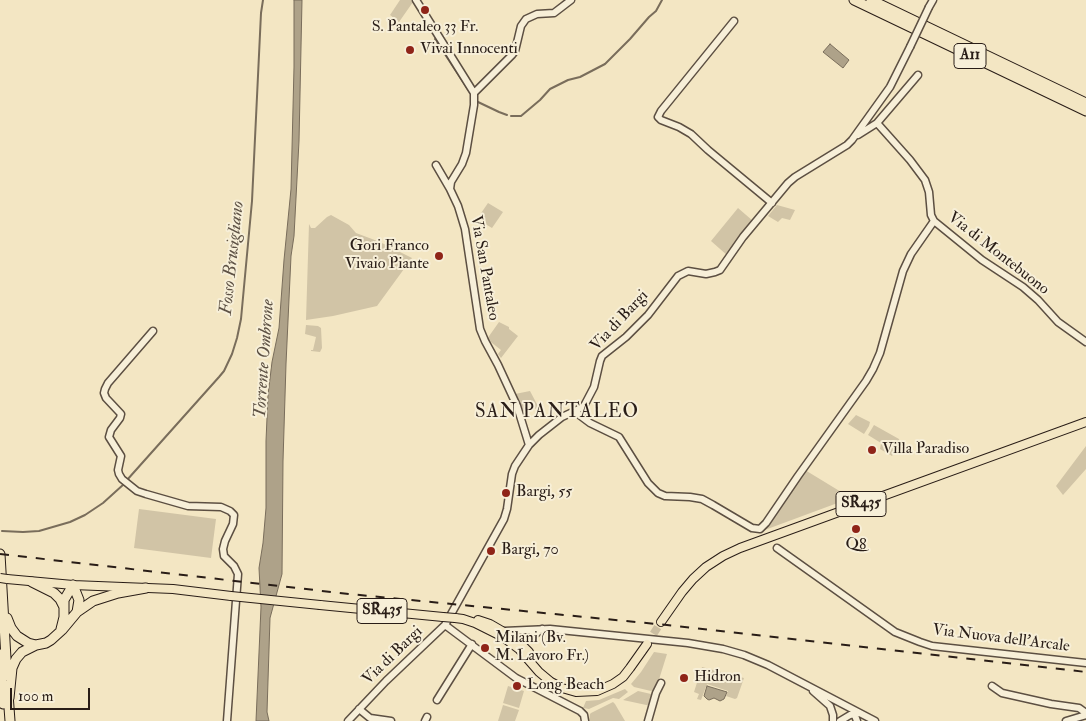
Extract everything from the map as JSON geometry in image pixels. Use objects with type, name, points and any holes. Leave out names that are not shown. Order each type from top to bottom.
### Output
[{"type":"highway","name":"A11","points":[[854,0],[1086,111]]},
{"type":"highway","name":"A11","points":[[871,0],[1086,103]]},
{"type":"highway","points":[[0,554],[10,721]]},
{"type":"highway","points":[[32,582],[54,593],[60,599],[64,608]]},
{"type":"highway","points":[[60,632],[64,619],[64,600],[73,585]]},
{"type":"highway","points":[[73,585],[79,602],[77,612]]},
{"type":"highway","points":[[9,698],[14,663],[22,652],[36,645],[49,642],[77,612],[98,599],[146,588]]},
{"type":"highway","points":[[3,598],[8,622],[14,632],[24,641],[36,645]]},
{"type":"highway","points":[[0,654],[4,721]]},
{"type":"highway","points":[[0,679],[3,689]]},
{"type":"main road","name":"SR435","points":[[661,622],[693,579],[706,567],[723,556],[740,548],[1086,422]]},
{"type":"main road","name":"SR435","points":[[3,579],[73,585],[173,589],[444,621],[469,618],[483,621],[504,631],[528,652],[545,676],[556,685],[580,692],[597,691],[623,677],[647,644]]},
{"type":"main road","points":[[459,619],[487,628],[516,642],[539,672],[545,676]]},
{"type":"street","points":[[416,0],[474,93],[474,105],[465,156],[453,178],[450,189]]},
{"type":"street","points":[[474,93],[512,55],[521,26],[526,19],[537,14],[554,13],[571,0]]},
{"type":"street","name":"Via di Bargi","points":[[348,721],[444,621],[504,519],[514,468],[529,445],[558,420],[584,406],[594,387],[602,356],[626,337],[648,315],[680,274],[690,271],[706,274],[720,270],[743,237],[788,183],[847,145],[855,137],[890,87],[933,0]]},
{"type":"street","points":[[734,21],[658,117],[691,134],[772,203]]},
{"type":"street","points":[[855,137],[876,123],[918,75]]},
{"type":"street","name":"Via di Montebuono","points":[[876,123],[910,160],[924,180],[928,188],[931,215],[934,221],[982,260],[1023,287],[1058,322],[1086,342]]},
{"type":"street","name":"Via San Pantaleo","points":[[436,165],[458,206],[465,228],[480,329],[517,406],[529,445]]},
{"type":"street","points":[[574,411],[592,424],[619,437],[652,488],[658,493],[665,496],[702,499],[754,529],[760,529],[766,524],[873,369],[880,353],[903,271],[911,254],[934,221]]},
{"type":"street","points":[[153,331],[105,388],[105,396],[121,414],[109,437],[121,456],[119,474],[122,479],[137,490],[188,506],[221,506],[230,510],[234,515],[233,524],[223,549],[224,556],[234,566],[238,574],[227,721]]},
{"type":"street","name":"Via Nuova dell'Arcale","points":[[777,548],[895,632],[914,640],[932,646],[1086,663]]},
{"type":"street","points":[[444,621],[519,680],[580,711],[584,715],[585,721]]},
{"type":"street","points":[[504,631],[542,629],[693,644],[723,649],[768,664],[875,721]]},
{"type":"street","points":[[516,642],[533,636],[542,629]]},
{"type":"street","points":[[516,642],[520,633],[525,630]]},
{"type":"street","points":[[528,652],[533,636]]},
{"type":"street","points":[[437,700],[472,644]]},
{"type":"street","points":[[648,721],[661,682]]},
{"type":"street","points":[[802,682],[828,704],[833,712],[833,721]]},
{"type":"street","points":[[992,686],[1002,693],[1079,708],[1084,716],[1066,721]]},
{"type":"street","points":[[359,709],[370,718],[391,721]]},
{"type":"street","points":[[840,721],[856,712]]},
{"type":"street","points":[[856,712],[857,721]]},
{"type":"shaded area","points":[[294,0],[302,0],[299,141],[286,364],[282,574],[270,618],[267,712],[269,721],[256,721],[261,607],[259,568],[266,508],[268,395],[279,328],[291,189]]},
{"type":"shaded area","points":[[400,0],[411,0],[413,2],[399,22],[390,15]]},
{"type":"shaded area","points":[[830,44],[849,60],[843,68],[823,52]]},
{"type":"shaded area","points":[[488,203],[503,212],[492,228],[477,219]]},
{"type":"shaded area","points":[[777,205],[795,210],[790,220],[782,218],[778,222],[768,216]]},
{"type":"shaded area","points":[[738,208],[753,221],[728,256],[711,241]]},
{"type":"shaded area","points":[[331,215],[349,225],[356,233],[380,242],[412,258],[377,306],[306,320],[309,224],[311,228],[315,228]]},
{"type":"shaded area","points":[[499,322],[509,327],[518,336],[501,358],[498,354],[501,350],[487,339]]},
{"type":"shaded area","points":[[306,325],[321,328],[322,348],[320,352],[311,351],[313,350],[316,337],[305,334]]},
{"type":"shaded area","points":[[530,391],[539,408],[523,411],[515,394]]},
{"type":"shaded area","points":[[856,415],[870,422],[864,434],[848,424]]},
{"type":"shaded area","points":[[874,425],[899,439],[900,443],[892,456],[880,449],[881,443],[868,435]]},
{"type":"shaded area","points":[[1086,446],[1086,469],[1063,495],[1056,486]]},
{"type":"shaded area","points":[[805,470],[851,498],[762,531]]},
{"type":"shaded area","points":[[139,509],[216,519],[211,558],[134,548]]},
{"type":"shaded area","points":[[654,652],[667,654],[656,689],[651,691],[634,687],[631,684]]},
{"type":"shaded area","points":[[702,667],[744,678],[737,698],[726,696],[728,691],[707,684],[701,700],[697,699],[699,694],[694,692]]},
{"type":"shaded area","points":[[508,686],[524,691],[519,708],[503,703]]},
{"type":"shaded area","points":[[707,686],[727,692],[724,699],[720,701],[714,698],[707,699],[704,696]]},
{"type":"shaded area","points":[[625,689],[628,692],[619,699],[613,698],[589,709],[583,708],[586,701],[599,700]]},
{"type":"shaded area","points":[[638,691],[652,695],[651,706],[623,700]]},
{"type":"shaded area","points":[[613,702],[625,721],[589,721],[591,713]]},
{"type":"shaded area","points":[[503,705],[519,710],[515,721],[498,721]]},
{"type":"waterway","name":"Fosso Brusigliano","points":[[127,480],[224,371],[237,338],[241,319],[252,201],[263,0]]},
{"type":"waterway","points":[[511,116],[521,116],[550,89],[605,64],[656,11],[662,0]]},
{"type":"waterway","points":[[435,39],[469,91]]},
{"type":"waterway","points":[[478,102],[507,115]]},
{"type":"waterway","name":"Fosso Brusigliano","points":[[2,531],[39,531],[70,522],[103,503],[124,484]]},
{"type":"tunnel","points":[[647,644],[661,622]]},
{"type":"railway","points":[[0,554],[349,594],[667,625],[1086,672]]},
{"type":"place","name":"S. Pantaleo 33 Fr.","points":[[425,10]]},
{"type":"place","name":"Vivai Innocenti","points":[[410,50]]},
{"type":"place","name":"Gori Franco Vivaio Piante","points":[[439,256]]},
{"type":"place","name":"Villa Paradiso","points":[[872,450]]},
{"type":"place","name":"Bargi, 55","points":[[506,493]]},
{"type":"place","name":"Q8","points":[[856,529]]},
{"type":"place","name":"Bargi, 70","points":[[491,551]]},
{"type":"place","name":"Milani (Bv. M. Lavoro Fr.)","points":[[485,648]]},
{"type":"place","name":"Hidron","points":[[684,678]]},
{"type":"place","name":"Long Beach","points":[[517,686]]},
{"type":"district","name":"SAN PANTALEO","points":[[557,413]]},
{"type":"water label","name":"Torrente Ombrone","points":[[265,359]]}]
